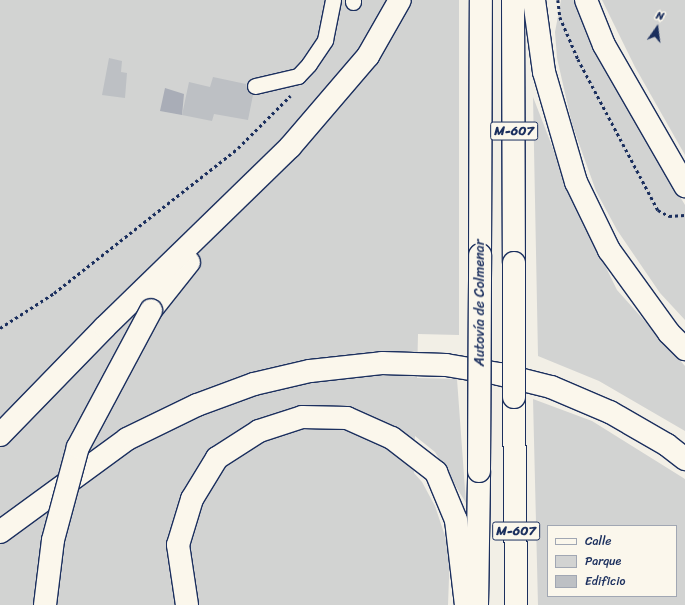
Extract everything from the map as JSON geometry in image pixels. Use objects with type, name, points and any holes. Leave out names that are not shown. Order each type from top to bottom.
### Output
[{"type":"highway","points":[[0,435],[106,327],[290,147],[368,56],[400,0]]},
{"type":"highway","name":"Autovía de Colmenar","points":[[477,605],[481,0]]},
{"type":"highway","name":"M-607","points":[[513,0],[516,605]]},
{"type":"highway","points":[[534,0],[544,72],[576,182],[608,250],[669,333],[685,349]]},
{"type":"highway","points":[[586,0],[604,45],[685,186]]},
{"type":"highway","points":[[45,605],[53,540],[78,447],[150,310],[251,184]]},
{"type":"highway","points":[[0,532],[127,439],[197,405],[254,384],[310,371],[390,363],[446,365],[499,374],[551,386],[610,412],[667,445],[685,459]]},
{"type":"highway","points":[[187,605],[178,546],[192,499],[217,458],[259,431],[302,417],[347,418],[392,438],[436,472],[456,520],[466,605]]},
{"type":"street","points":[[255,86],[298,76],[306,68],[325,40],[333,0]]},
{"type":"path","points":[[558,0],[560,18],[578,59],[658,210],[669,216],[685,215]]},
{"type":"path","points":[[0,328],[54,292],[232,153],[291,95]]},
{"type":"green space","points":[[0,0],[459,0],[459,335],[418,334],[417,378],[457,379],[466,503],[435,452],[415,436],[414,473],[422,482],[435,506],[450,551],[448,605],[0,605]]},
{"type":"green space","points":[[561,0],[574,0],[583,24],[640,130],[685,205],[685,320],[660,293],[617,230],[596,191],[572,124],[557,58],[555,32]]},
{"type":"green space","points":[[602,0],[685,0],[685,155],[635,67]]},
{"type":"green space","points":[[533,97],[573,200],[617,290],[685,366],[685,431],[599,381],[538,356]]},
{"type":"green space","points":[[533,399],[592,421],[685,479],[685,605],[538,605]]},
{"type":"shaded area","points":[[165,88],[184,94],[182,115],[160,111]]},
{"type":"building","points":[[109,58],[122,61],[121,72],[127,73],[125,98],[102,95]]},
{"type":"building","points":[[213,77],[246,84],[248,92],[253,95],[248,120],[214,114],[212,121],[182,115],[189,82],[210,87]]}]
